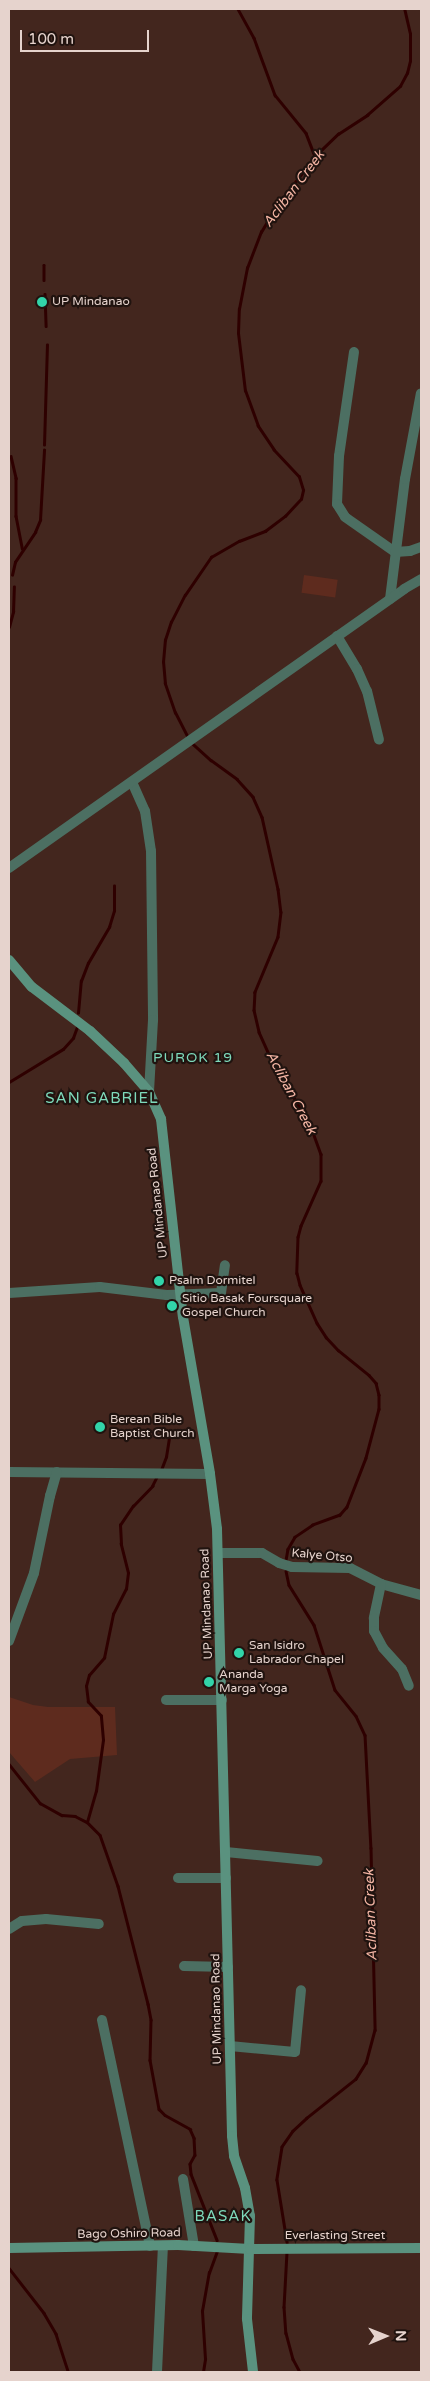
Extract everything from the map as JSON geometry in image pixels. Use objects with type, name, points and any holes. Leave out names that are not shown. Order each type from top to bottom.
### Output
[{"type":"street","points":[[354,352],[339,456],[337,504],[345,517],[395,552],[410,551],[421,547]]},
{"type":"street","points":[[390,598],[405,479],[421,393]]},
{"type":"street","points":[[9,868],[390,598],[421,579]]},
{"type":"street","points":[[337,636],[358,669],[367,691],[379,740]]},
{"type":"street","points":[[132,782],[145,812],[151,851],[153,1020],[149,1092]]},
{"type":"street","name":"UP Mindanao Road","points":[[9,960],[32,987],[107,1046],[149,1092],[161,1119],[180,1295],[187,1346],[210,1474],[218,1553],[233,2147],[249,2206],[248,2319],[253,2372]]},
{"type":"street","points":[[9,1293],[111,1287],[154,1294],[221,1293],[225,1265]]},
{"type":"street","points":[[9,1472],[210,1474]]},
{"type":"street","points":[[9,1641],[34,1573],[57,1472]]},
{"type":"street","name":"Kalye Otso","points":[[218,1553],[262,1553],[279,1563],[292,1567],[350,1568],[381,1584],[421,1595]]},
{"type":"street","points":[[381,1584],[374,1618],[374,1631],[383,1648],[402,1669],[409,1686]]},
{"type":"street","points":[[166,1700],[222,1700]]},
{"type":"street","points":[[226,1852],[318,1861]]},
{"type":"street","points":[[178,1878],[226,1878]]},
{"type":"street","points":[[9,1929],[22,1921],[32,1919],[74,1920],[99,1924]]},
{"type":"street","points":[[184,1966],[228,1967]]},
{"type":"street","points":[[230,2046],[295,2052],[301,1990]]},
{"type":"street","points":[[102,2020],[150,2246]]},
{"type":"street","points":[[182,2179],[194,2246]]},
{"type":"street","points":[[157,2372],[163,2246]]},
{"type":"street","name":"Bago Oshiro Road","points":[[9,2248],[194,2246],[250,2249]]},
{"type":"street","name":"Everlasting Street","points":[[250,2249],[421,2248]]},
{"type":"shaded area","points":[[304,575],[338,580],[335,598],[301,593]]},
{"type":"shaded area","points":[[9,1697],[33,1705],[48,1707],[115,1707],[117,1755],[70,1759],[35,1782],[9,1752]]},
{"type":"waterway","points":[[238,9],[254,38],[275,95],[306,133],[315,156]]},
{"type":"waterway","name":"Acliban Creek","points":[[188,738],[175,713],[165,684],[163,662],[165,640],[171,622],[185,595],[211,557],[239,541],[265,531],[285,516],[301,499],[303,490],[299,477],[274,450],[258,426],[245,391],[238,333],[239,309],[247,268],[261,232],[276,207],[315,156],[338,134],[367,115],[400,86],[407,73],[410,61],[410,34],[404,9]]},
{"type":"waterway","points":[[44,265],[44,280]]},
{"type":"waterway","points":[[45,294],[46,326]]},
{"type":"waterway","points":[[44,445],[47,345]]},
{"type":"waterway","points":[[12,575],[15,562],[35,532],[40,520],[44,450]]},
{"type":"waterway","points":[[11,456],[16,478],[16,516],[22,548]]},
{"type":"waterway","points":[[9,627],[13,612],[14,587]]},
{"type":"waterway","name":"Acliban Creek","points":[[193,744],[237,779],[253,797],[262,817],[278,889],[281,912],[278,937],[255,992],[254,1010],[259,1032],[269,1054],[311,1127],[321,1154],[321,1181],[298,1237],[297,1273],[300,1285],[317,1323],[326,1337],[338,1350],[369,1375],[376,1383],[379,1395],[379,1409],[366,1458],[347,1507],[340,1515],[313,1525],[295,1537],[288,1549],[286,1560]]},
{"type":"waterway","points":[[78,1013],[81,981],[88,963],[109,927],[114,911],[114,886]]},
{"type":"waterway","points":[[9,1082],[63,1049],[73,1038],[77,1027]]},
{"type":"waterway","points":[[161,1470],[166,1457],[169,1437]]},
{"type":"waterway","points":[[87,1822],[96,1791],[103,1740],[101,1716],[88,1702],[86,1686],[89,1675],[104,1658],[113,1614],[126,1589],[128,1573],[121,1544],[120,1525],[133,1506],[152,1486],[156,1478]]},
{"type":"waterway","name":"Acliban Creek","points":[[286,1571],[289,1585],[314,1625],[335,1690],[356,1716],[365,1735],[371,1848],[375,2030],[366,2063],[356,2079],[307,2118],[293,2131],[282,2147],[277,2180],[287,2242]]},
{"type":"waterway","points":[[9,1764],[40,1803],[62,1815],[75,1816],[87,1822],[100,1835],[118,1886],[148,2004],[151,2020],[150,2060],[159,2109],[165,2115],[190,2129],[194,2138],[195,2155],[190,2164],[191,2174],[217,2240]]},
{"type":"waterway","points":[[203,2372],[205,2359],[202,2311],[209,2273],[217,2251]]},
{"type":"waterway","name":"Acliban Creek","points":[[287,2252],[284,2307],[286,2333],[293,2359],[300,2372]]},
{"type":"waterway","points":[[9,2268],[44,2313],[56,2334],[68,2372]]},
{"type":"place","name":"UP Mindanao","points":[[42,302]]},
{"type":"place","name":"Psalm Dormitel","points":[[159,1281]]},
{"type":"place","name":"Sitio Basak Foursquare Gospel Church","points":[[172,1306]]},
{"type":"place","name":"Berean Bible Baptist Church","points":[[100,1427]]},
{"type":"place","name":"San Isidro Labrador Chapel","points":[[239,1653]]},
{"type":"place","name":"Ananda Marga Yoga","points":[[209,1682]]},
{"type":"district","name":"PUROK 19","points":[[193,1058]]},
{"type":"district","name":"SAN GABRIEL","points":[[102,1099]]},
{"type":"district","name":"BASAK","points":[[223,2217]]}]
